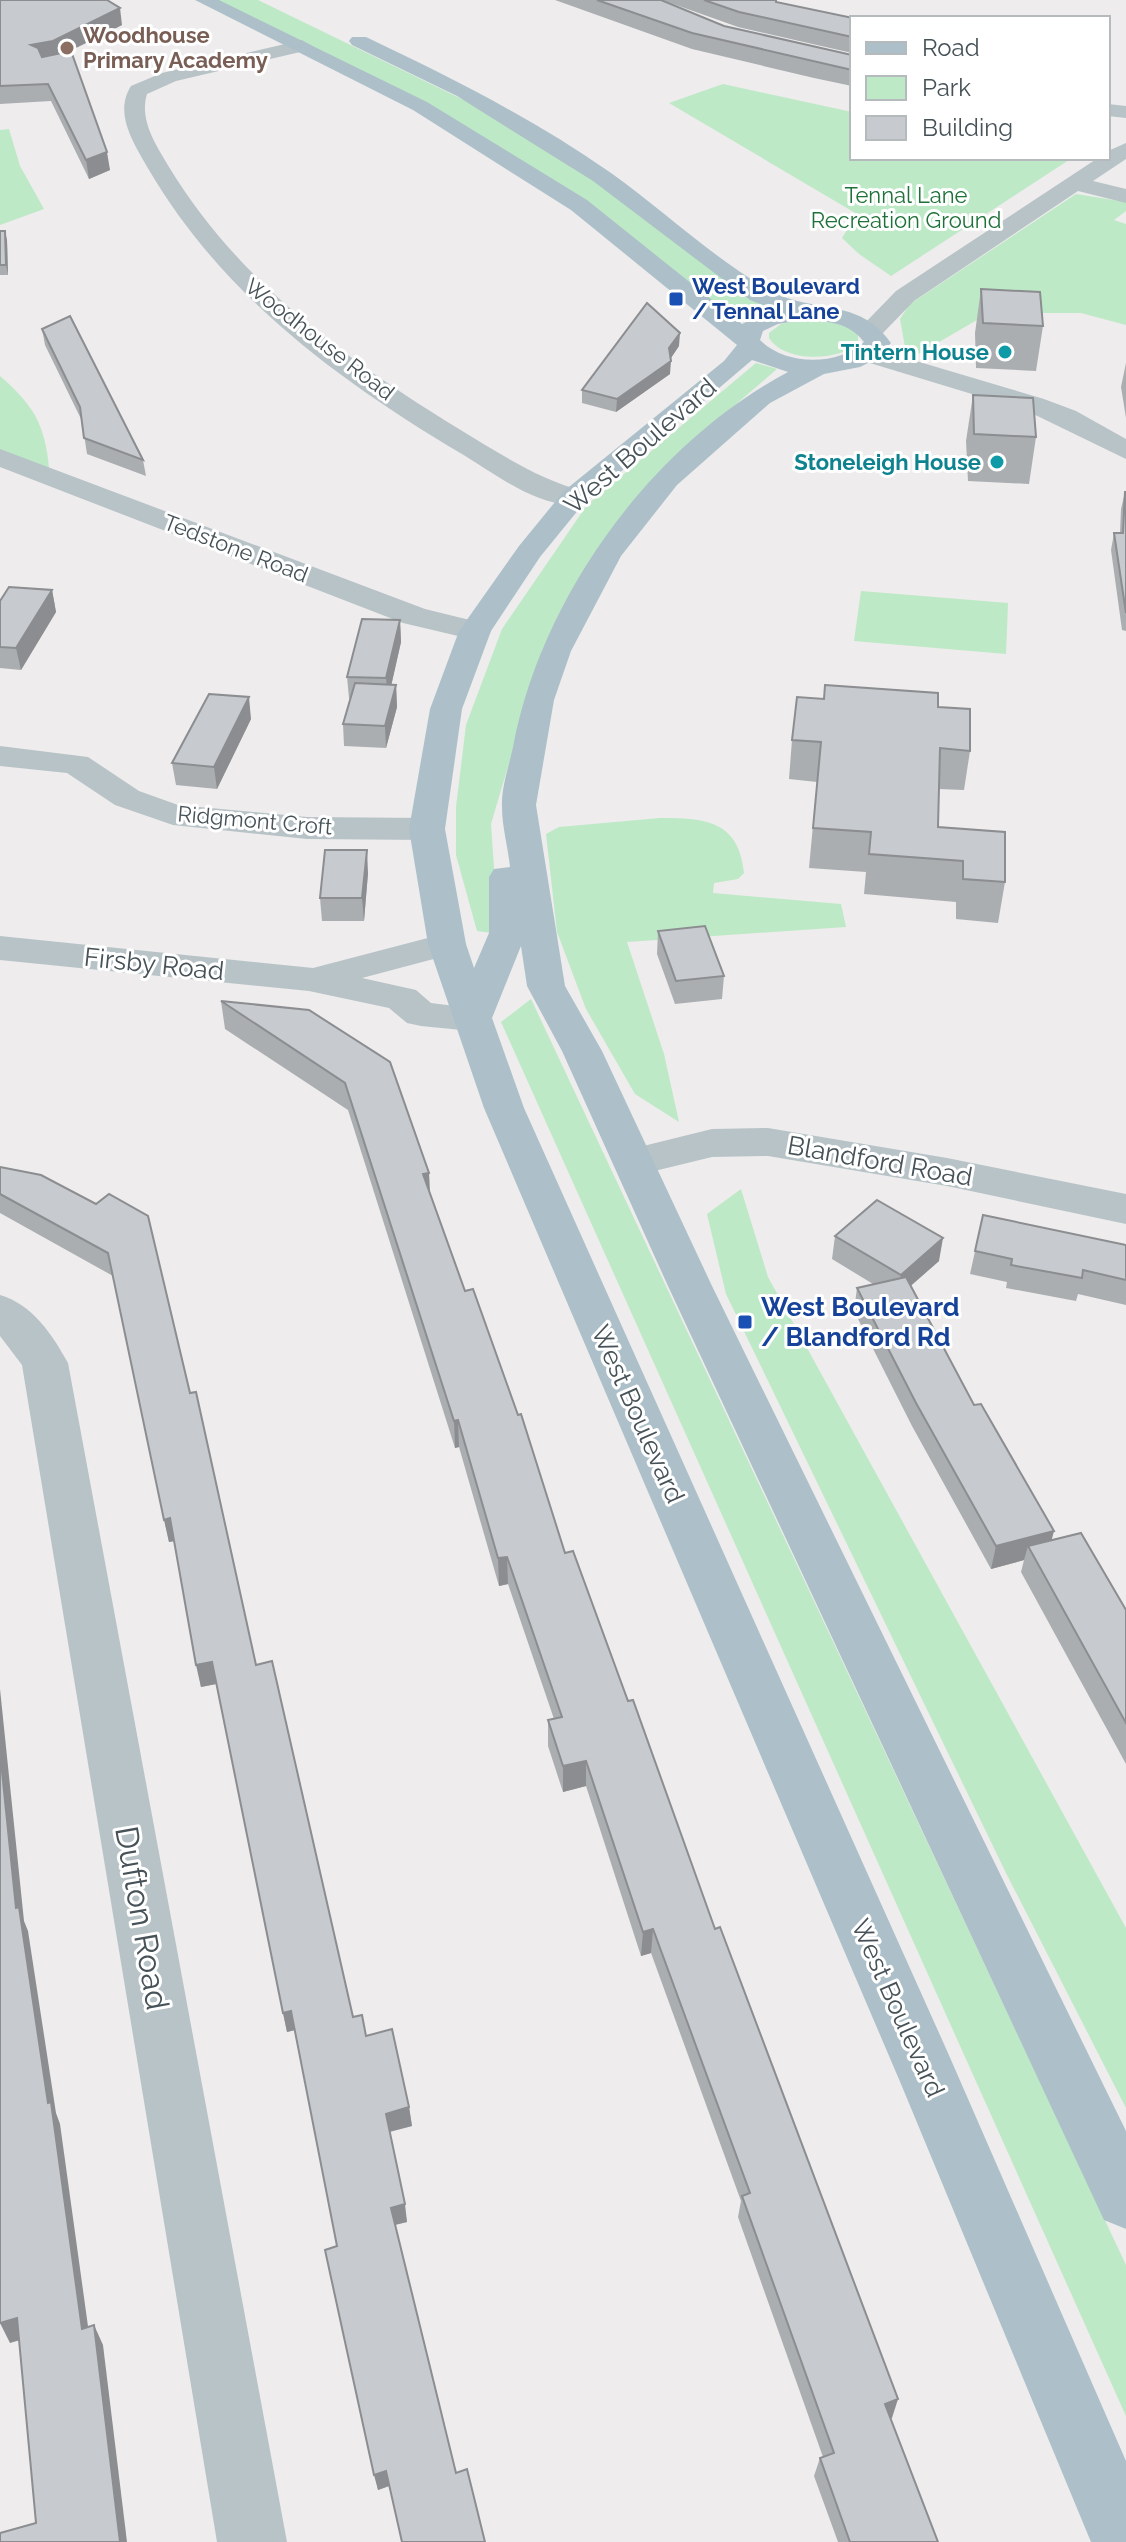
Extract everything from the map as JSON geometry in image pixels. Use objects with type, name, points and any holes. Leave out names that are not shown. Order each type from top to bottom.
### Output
[{"type":"main road","points":[[204,0],[420,106],[579,205],[765,357],[789,364],[818,367],[848,363],[870,342],[854,321],[830,314],[803,313],[759,295],[601,176],[464,92],[341,33]]},
{"type":"main road","name":"West Boulevard","points":[[803,313],[772,317],[752,327],[748,344],[733,366],[574,497],[529,552],[475,631],[446,709],[427,829],[447,944],[504,1108],[927,2074],[1126,2542]]},
{"type":"main road","name":"West Boulevard","points":[[818,367],[761,397],[667,479],[607,554],[555,651],[538,700],[519,805],[546,986],[634,1162],[1126,2198]]},
{"type":"main road","points":[[472,1019],[493,962],[508,933],[507,850],[519,805]]},
{"type":"main road","points":[[447,944],[546,986]]},
{"type":"street","name":"Woodhouse Road","points":[[302,46],[169,77],[138,90],[132,103],[138,131],[175,195],[201,234],[256,292],[333,354],[434,426],[544,490],[574,497]]},
{"type":"street","points":[[1109,160],[905,296],[870,342],[939,379],[1031,404],[1084,427],[1126,451]]},
{"type":"street","points":[[1074,183],[1126,196]]},
{"type":"street","points":[[830,314],[905,296]]},
{"type":"street","name":"Tedstone Road","points":[[0,457],[414,616],[475,631]]},
{"type":"street","name":"Ridgmont Croft","points":[[0,756],[76,764],[127,798],[173,815],[307,828],[427,829]]},
{"type":"street","name":"Firsby Road","points":[[309,979],[399,960],[447,944]]},
{"type":"street","name":"Firsby Road","points":[[0,948],[309,979],[402,999],[421,1014],[472,1019]]},
{"type":"street","points":[[399,960],[402,999]]},
{"type":"street","name":"Blandford Road","points":[[634,1162],[712,1143],[768,1142],[947,1172],[1126,1209]]},
{"type":"street","name":"Dufton Road","points":[[0,1311],[23,1330],[45,1363],[252,2542]]},
{"type":"green space","points":[[216,0],[258,0],[476,106],[594,179],[772,308],[738,321],[570,193]]},
{"type":"green space","name":"Tennal Lane Recreation Ground","points":[[723,84],[850,112],[850,160],[1069,160],[891,276],[842,238],[857,214],[669,103]]},
{"type":"green space","points":[[9,129],[20,166],[44,209],[0,225],[0,130]]},
{"type":"green space","points":[[1076,194],[1126,202],[1126,211],[1114,220],[1126,224],[1126,325],[1081,313],[989,313],[915,356],[905,347],[900,319],[910,304]]},
{"type":"green space","points":[[804,319],[842,324],[858,333],[858,344],[837,354],[812,357],[787,352],[769,338],[769,333],[781,324]]},
{"type":"green space","points":[[756,363],[777,369],[677,455],[617,522],[543,648],[491,824],[498,926],[492,933],[477,931],[456,855],[456,807],[466,725],[502,629],[587,505]]},
{"type":"green space","points":[[0,376],[23,399],[38,421],[46,446],[50,478],[0,457]]},
{"type":"green space","points":[[861,591],[1008,603],[1006,654],[854,641]]},
{"type":"green space","points":[[660,818],[705,821],[727,832],[735,842],[744,873],[738,879],[714,883],[713,893],[841,904],[846,927],[627,942],[664,1054],[679,1122],[635,1094],[586,1009],[557,932],[546,834],[559,827]]},
{"type":"green space","points":[[531,999],[1126,2265],[1126,2416],[501,1022]]},
{"type":"green space","points":[[741,1189],[768,1277],[1126,1928],[1126,2108],[1007,1875],[726,1294],[707,1214]]},
{"type":"building","points":[[0,0],[107,0],[120,8],[53,41],[31,45],[38,48],[42,57],[71,51],[107,152],[86,160],[48,84],[0,86]]},
{"type":"building","points":[[597,0],[661,0],[724,26],[850,55],[850,70],[692,33]]},
{"type":"building","points":[[704,0],[776,0],[850,17],[850,37],[739,12]]},
{"type":"building","points":[[0,231],[5,231],[6,265],[0,265]]},
{"type":"building","points":[[981,289],[1040,292],[1043,326],[983,323]]},
{"type":"building","points":[[647,303],[680,333],[669,348],[671,361],[617,399],[582,390]]},
{"type":"building","points":[[70,316],[143,460],[84,438],[80,407],[42,329]]},
{"type":"building","points":[[973,395],[1033,398],[1036,437],[974,434]]},
{"type":"building","points":[[1125,492],[1126,613],[1114,533],[1123,533]]},
{"type":"building","points":[[9,587],[52,590],[16,648],[0,647],[0,601]]},
{"type":"building","points":[[362,619],[400,620],[386,678],[347,677]]},
{"type":"building","points":[[355,683],[396,685],[385,726],[343,724]]},
{"type":"building","points":[[825,685],[938,693],[938,707],[970,709],[970,751],[940,748],[938,827],[1005,832],[1005,882],[963,879],[963,861],[869,854],[871,832],[813,828],[821,742],[792,740],[797,697],[824,699]]},
{"type":"building","points":[[209,694],[249,697],[214,767],[172,763]]},
{"type":"building","points":[[325,850],[367,850],[362,898],[320,898]]},
{"type":"building","points":[[705,926],[724,976],[676,981],[658,931]]},
{"type":"building","points":[[221,1001],[309,1010],[390,1062],[429,1173],[423,1174],[465,1291],[473,1289],[518,1415],[521,1414],[565,1553],[573,1551],[628,1701],[633,1700],[715,1929],[720,1927],[898,2399],[885,2404],[938,2542],[850,2542],[820,2458],[834,2453],[742,2196],[750,2193],[653,1929],[643,1932],[586,1761],[563,1766],[548,1720],[562,1717],[507,1557],[498,1558],[458,1420],[454,1421],[345,1083]]},
{"type":"building","points":[[0,1167],[41,1175],[96,1204],[109,1194],[148,1216],[190,1393],[196,1392],[256,1665],[272,1661],[353,2017],[362,2015],[366,2036],[392,2029],[409,2107],[386,2114],[405,2204],[391,2208],[456,2473],[467,2469],[485,2542],[402,2542],[386,2471],[374,2475],[325,2250],[337,2246],[291,2011],[283,2013],[212,1662],[196,1665],[170,1518],[164,1520],[108,1253],[0,1194]]},
{"type":"building","points":[[877,1200],[943,1238],[901,1275],[835,1236]]},
{"type":"building","points":[[983,1215],[1126,1245],[1126,1280],[1083,1270],[1082,1278],[1011,1265],[1012,1259],[975,1251]]},
{"type":"building","points":[[906,1277],[974,1405],[981,1404],[1054,1531],[996,1546],[916,1403],[857,1288]]},
{"type":"building","points":[[1081,1533],[1126,1610],[1126,1723],[1028,1546]]},
{"type":"building","points":[[0,1752],[16,1908],[19,1907],[48,2103],[51,2102],[82,2329],[94,2325],[120,2542],[0,2542],[0,2533],[36,2523],[17,2318],[0,2323]]},
{"type":"place","name":"Woodhouse Primary Academy","points":[[67,48]]},
{"type":"place","name":"West Boulevard / Tennal Lane","points":[[676,299]]},
{"type":"place","name":"Tintern House","points":[[1005,352]]},
{"type":"place","name":"Stoneleigh House","points":[[997,462]]},
{"type":"place","name":"West Boulevard / Blandford Rd","points":[[745,1322]]}]
